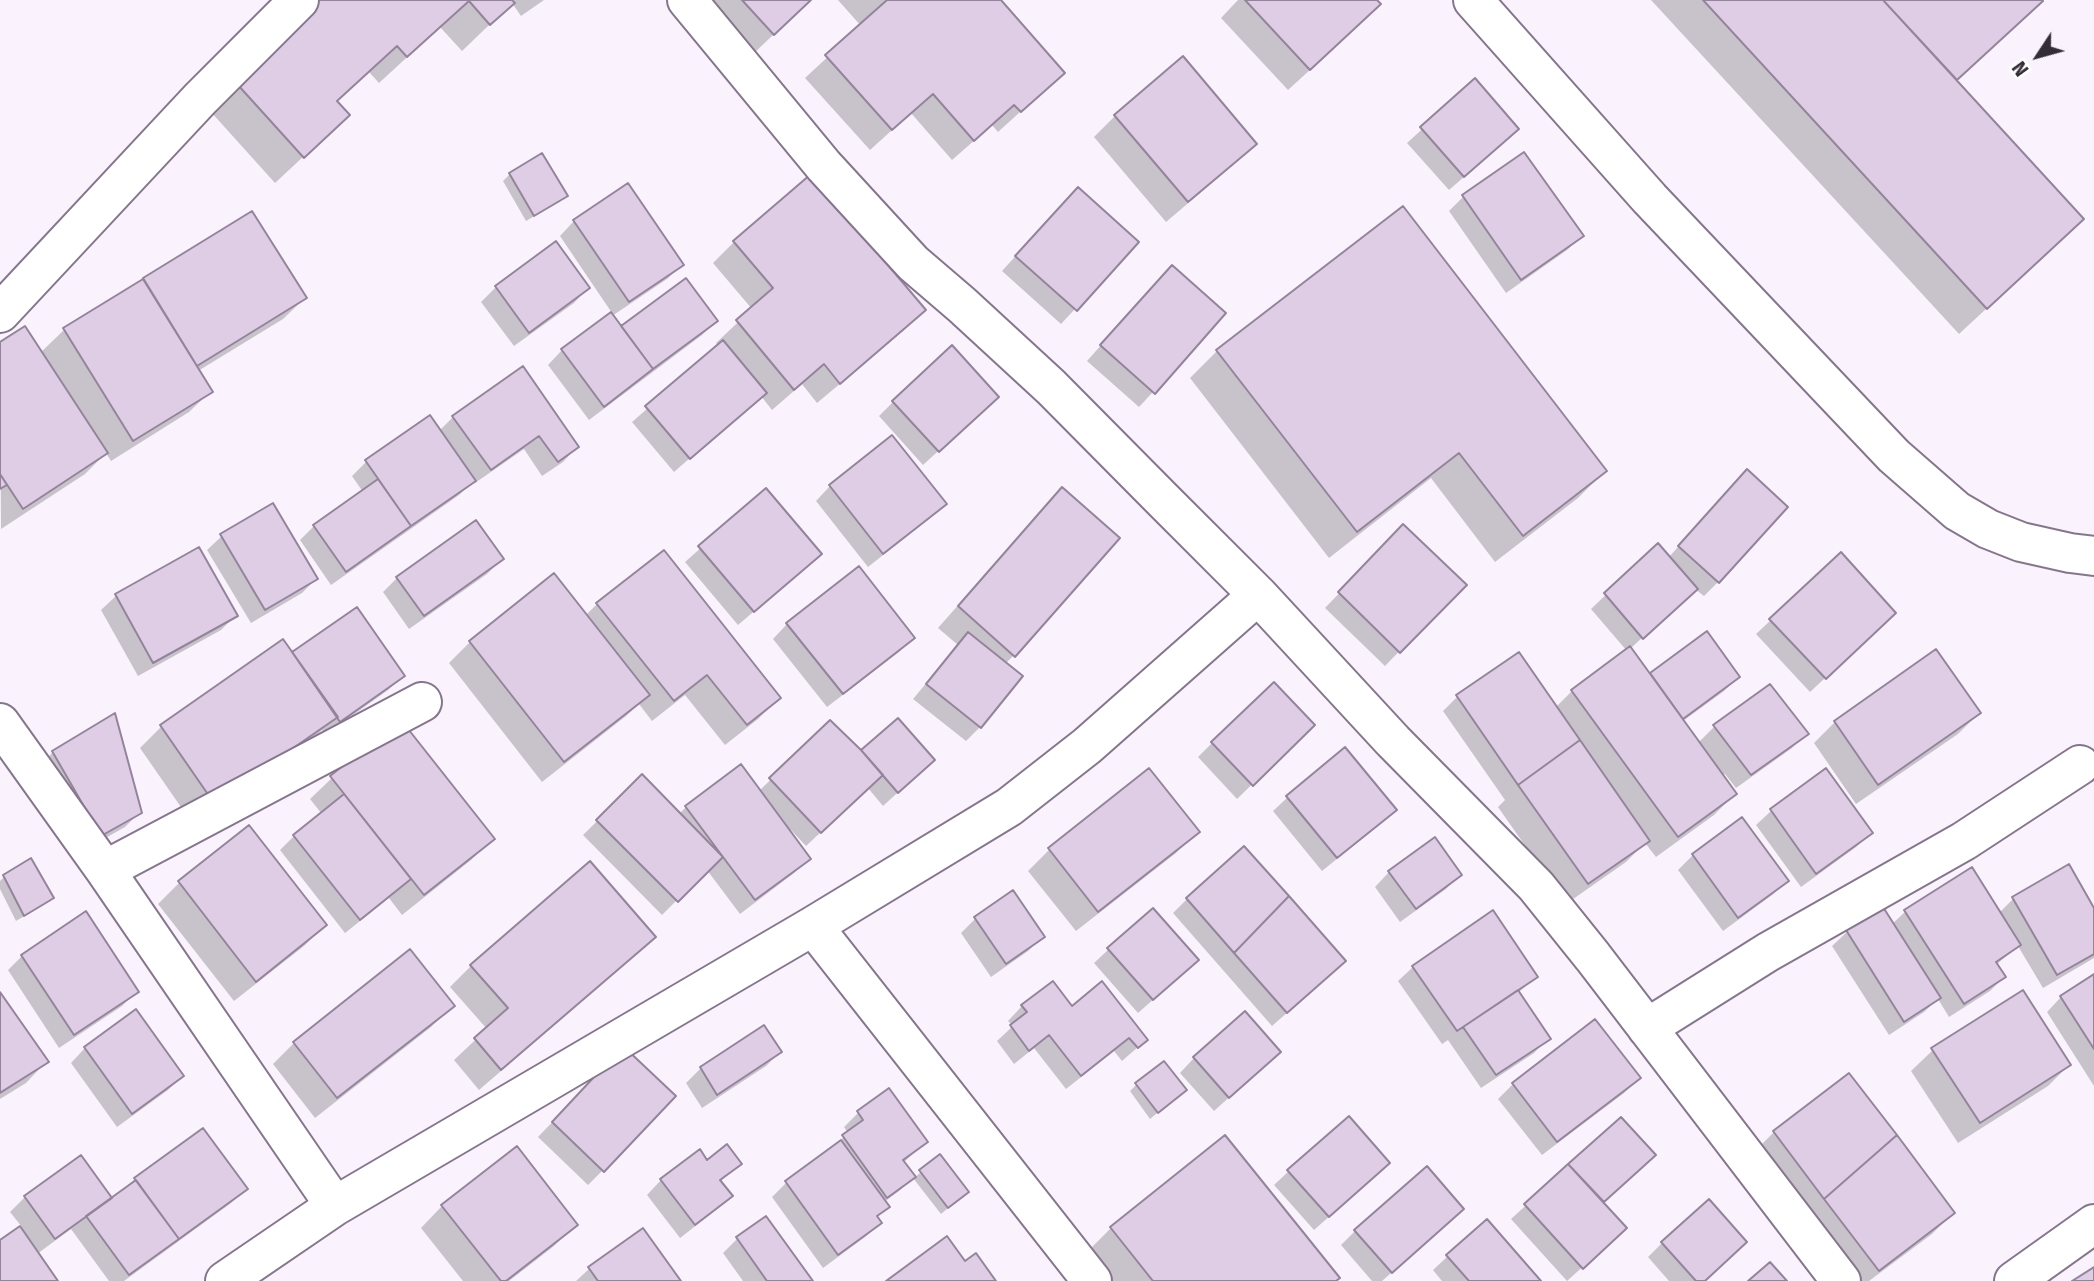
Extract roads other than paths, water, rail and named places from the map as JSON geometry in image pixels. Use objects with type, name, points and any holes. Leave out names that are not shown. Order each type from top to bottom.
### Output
[{"type":"street","points":[[0,313],[200,99],[299,0]]},
{"type":"street","points":[[687,0],[824,166],[913,263],[1051,387],[1258,595],[1393,741],[1536,886],[1841,1281]]},
{"type":"street","points":[[1473,0],[1650,199],[1894,456],[1957,512],[1988,529],[2021,542],[2094,556]]},
{"type":"street","points":[[225,1281],[335,1206],[813,926],[1009,807],[1087,746],[1258,595]]},
{"type":"street","points":[[104,870],[422,702]]},
{"type":"street","points":[[0,723],[335,1206]]},
{"type":"street","points":[[1647,1028],[1768,952],[2089,768]]},
{"type":"street","points":[[813,926],[1092,1281]]},
{"type":"street","points":[[2014,1281],[2094,1224]]}]
